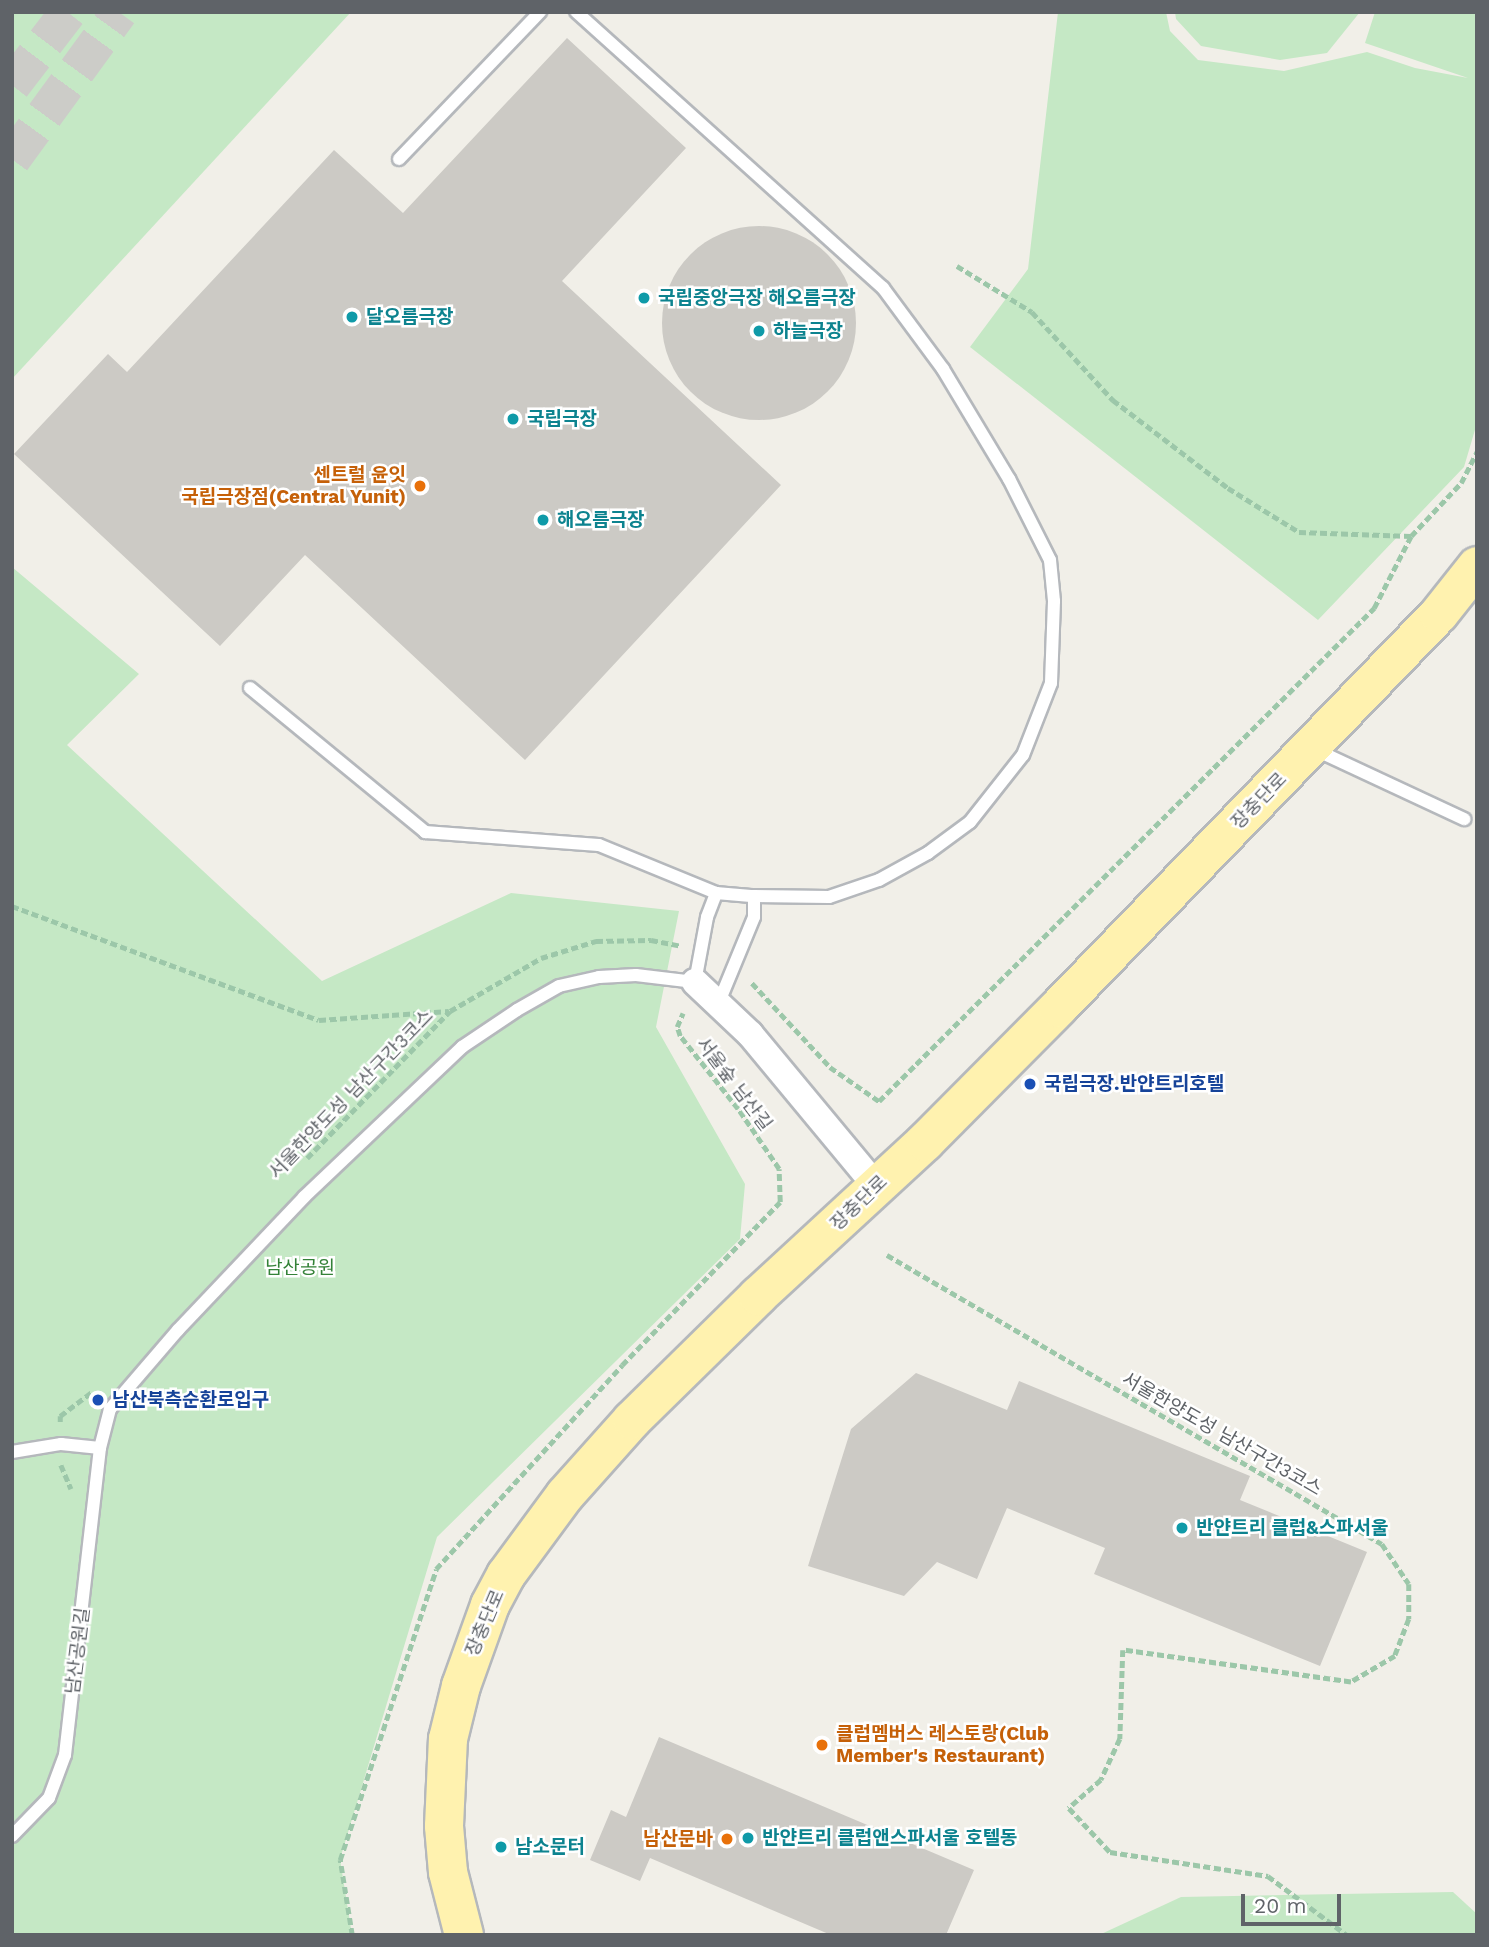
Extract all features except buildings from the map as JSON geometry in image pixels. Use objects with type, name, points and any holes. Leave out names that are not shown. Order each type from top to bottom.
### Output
[{"type":"main road","name":"장충단로","points":[[464,1935],[448,1872],[444,1826],[448,1739],[477,1636],[506,1575],[565,1495],[632,1420],[944,1123],[1439,614],[1477,566]]},
{"type":"street","points":[[695,982],[750,1034],[876,1185]]},
{"type":"lane","points":[[399,159],[540,12]]},
{"type":"lane","points":[[250,688],[425,832],[599,845],[716,893],[829,897],[879,880],[928,853],[970,822],[1023,755],[1051,683],[1054,601],[1050,560],[1009,479],[943,369],[883,288],[576,12]]},
{"type":"lane","points":[[1310,747],[1464,819]]},
{"type":"lane","points":[[695,982],[707,917],[716,893]]},
{"type":"lane","points":[[719,1002],[736,967],[754,917],[754,896]]},
{"type":"lane","name":"남산공원길","points":[[12,1836],[49,1798],[65,1755],[100,1448],[110,1409],[178,1330],[304,1197],[462,1047],[559,986],[599,977],[636,975],[695,982]]},
{"type":"lane","points":[[13,1452],[61,1444],[100,1448]]},
{"type":"path","points":[[957,266],[1032,312],[1113,400],[1228,488],[1299,531],[1411,536]]},
{"type":"path","points":[[736,967],[830,1067],[879,1101],[1374,608],[1411,536],[1461,483],[1477,452]]},
{"type":"path","points":[[12,906],[318,1020],[450,1011]]},
{"type":"path","name":"서울한양도성 남산구간3코스","points":[[300,1167],[356,1105],[450,1011],[541,958],[596,941],[651,940],[701,951]]},
{"type":"path","name":"서울숲 남산길","points":[[695,982],[677,1027],[680,1036],[738,1109],[779,1169],[780,1202]]},
{"type":"path","name":"서울한양도성 남산구간3코스","points":[[887,1255],[1382,1544],[1409,1584],[1409,1619],[1395,1656],[1351,1682],[1123,1650],[1120,1739],[1101,1780],[1069,1808],[1110,1852],[1268,1876],[1347,1935]]},
{"type":"path","points":[[75,1498],[59,1460],[60,1416],[104,1382]]},
{"type":"green space","points":[[12,12],[351,12],[12,379]]},
{"type":"green space","points":[[1058,12],[1166,12],[1170,31],[1198,60],[1284,71],[1367,52],[1415,68],[1468,78],[1365,43],[1375,12],[1477,12],[1477,423],[1464,467],[1318,620],[970,347],[1028,269]]},
{"type":"green space","points":[[1175,12],[1360,12],[1327,53],[1280,60],[1201,46],[1176,19]]},
{"type":"green space","name":"남산공원","points":[[12,567],[139,674],[67,745],[322,981],[511,893],[679,911],[656,1027],[745,1184],[740,1239],[437,1537],[340,1859],[352,1935],[12,1935]]},
{"type":"green space","points":[[1453,1892],[1477,1914],[1477,1935],[1099,1935],[1181,1897]]},
{"type":"tunnel","points":[[12,85],[68,12]]},
{"type":"tunnel","points":[[12,159],[119,12]]},
{"type":"place","name":"국립중앙극장 해오름극장","points":[[644,298]]},
{"type":"place","name":"달오름극장","points":[[352,317]]},
{"type":"place","name":"하늘극장","points":[[759,331]]},
{"type":"place","name":"국립극장","points":[[513,419]]},
{"type":"place","name":"센트럴 윤잇 국립극장점(Central Yunit)","points":[[420,486]]},
{"type":"place","name":"해오름극장","points":[[543,520]]},
{"type":"place","name":"국립극장.반얀트리호텔","points":[[1030,1084]]},
{"type":"place","name":"남산북측순환로입구","points":[[98,1400]]},
{"type":"place","name":"반얀트리 클럽&스파서울","points":[[1182,1528]]},
{"type":"place","name":"클럽멤버스 레스토랑(Club Member's Restaurant)","points":[[822,1745]]},
{"type":"place","name":"반얀트리 클럽앤스파서울 호텔동","points":[[748,1838]]},
{"type":"place","name":"남산문바","points":[[727,1839]]},
{"type":"place","name":"남소문터","points":[[501,1847]]}]
